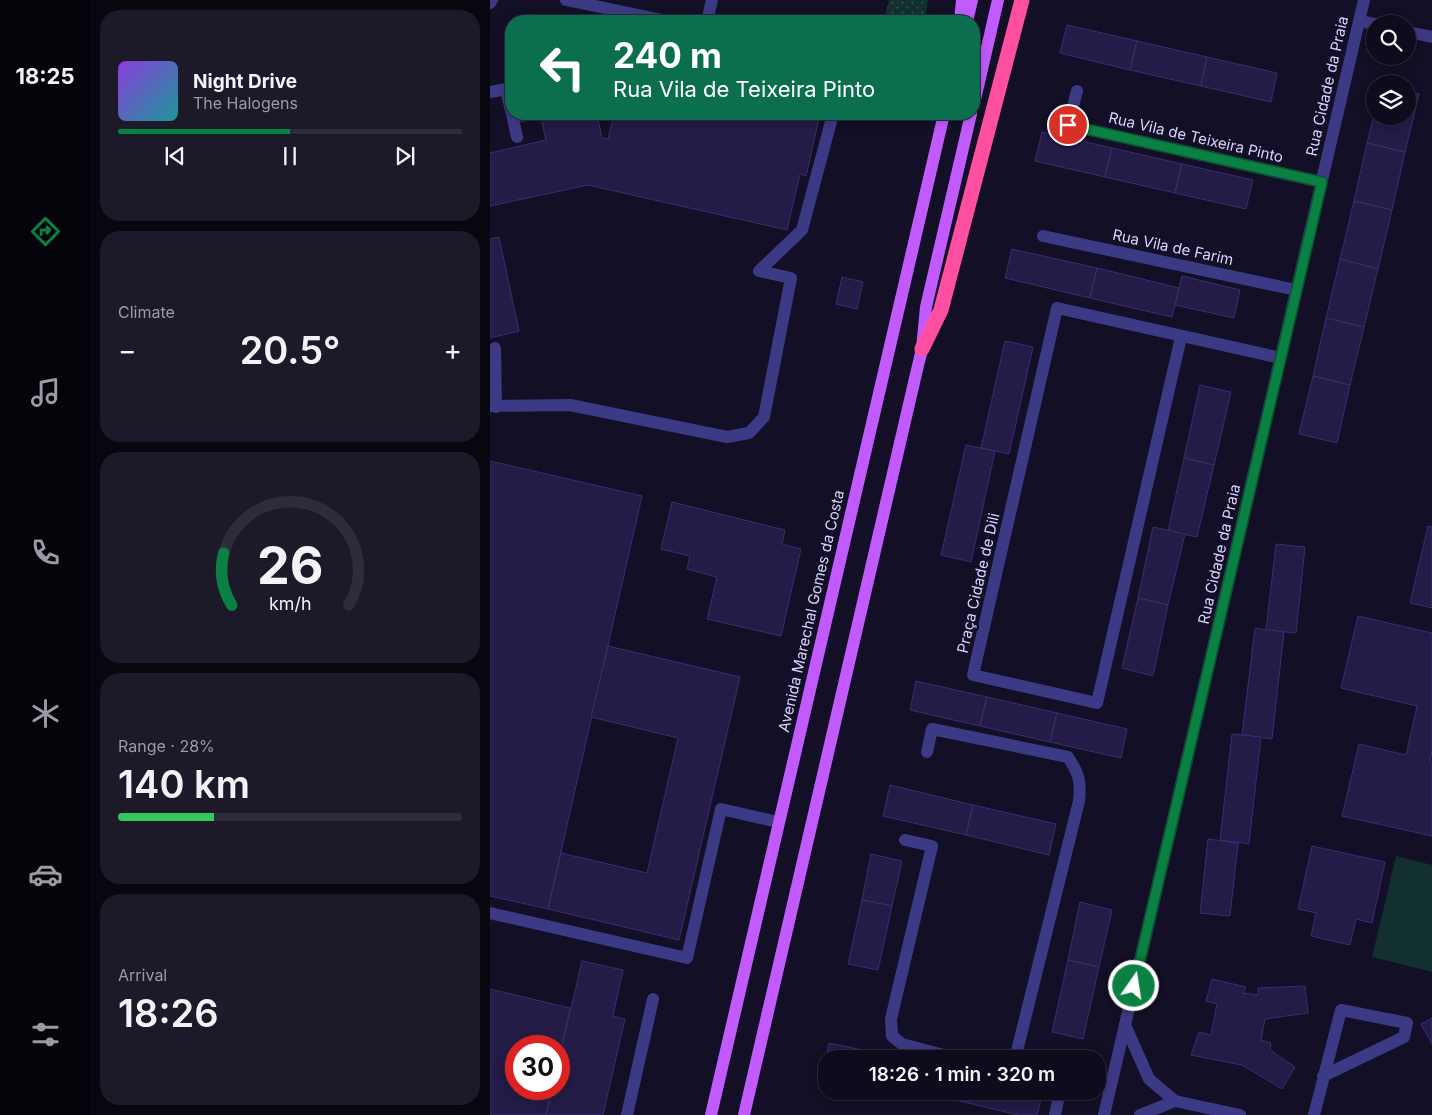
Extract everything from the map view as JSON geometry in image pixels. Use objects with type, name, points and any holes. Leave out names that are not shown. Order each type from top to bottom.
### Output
[{"type":"highway","points":[[922,350],[942,310],[1022,0]]},
{"type":"main road","points":[[961,15],[962,0]]},
{"type":"main road","points":[[968,15],[972,0]]},
{"type":"main road","points":[[980,78],[998,0]]},
{"type":"main road","name":"Avenida Marechal Gomes da Costa","points":[[711,1115],[943,120]]},
{"type":"main road","points":[[744,1115],[922,350],[926,307],[971,120]]},
{"type":"street","points":[[566,0],[612,15]]},
{"type":"street","points":[[708,15],[712,0]]},
{"type":"street","name":"Rua Cidade da Praia","points":[[1104,1115],[1364,0]]},
{"type":"street","points":[[1359,21],[1366,22]]},
{"type":"street","points":[[1416,34],[1432,37]]},
{"type":"street","points":[[490,92],[505,89]]},
{"type":"street","name":"Rua Vila de Teixeira Pinto","points":[[1077,91],[1068,125],[1322,182]]},
{"type":"street","points":[[514,120],[518,137]]},
{"type":"street","points":[[495,348],[493,407],[570,405],[727,437],[749,433],[764,417],[791,278],[759,270],[802,230],[831,120]]},
{"type":"street","name":"Rua Vila de Farim","points":[[1043,236],[1296,290]]},
{"type":"street","name":"Praça Cidade de Dili","points":[[1181,337],[1097,703],[974,675],[1057,308],[1281,358]]},
{"type":"street","points":[[927,752],[932,729],[1068,757],[1079,774],[1081,785],[1080,801],[1017,1050]]},
{"type":"street","points":[[490,913],[687,958],[721,809],[778,822]]},
{"type":"street","points":[[905,840],[932,846],[891,1020],[892,1036],[902,1044],[925,1050]]},
{"type":"street","points":[[627,1115],[653,1000]]},
{"type":"street","points":[[1314,1115],[1323,1076],[1341,1010],[1407,1023],[1404,1038],[1323,1076]]},
{"type":"street","points":[[1125,1025],[1149,1079],[1175,1102],[1240,1115]]},
{"type":"street","points":[[1055,1115],[1058,1100]]},
{"type":"street","points":[[1140,1115],[1175,1102]]},
{"type":"green space","points":[[889,0],[928,0],[926,15],[885,15]]},
{"type":"green space","points":[[1396,856],[1432,865],[1432,972],[1372,957]]},
{"type":"building","points":[[1067,25],[1137,41],[1130,70],[1060,53]]},
{"type":"building","points":[[1137,41],[1207,57],[1201,86],[1130,70]]},
{"type":"building","points":[[1207,57],[1277,73],[1271,102],[1201,86]]},
{"type":"building","points":[[1416,93],[1419,94],[1416,106]]},
{"type":"building","points":[[542,120],[598,120],[602,138],[608,139],[613,120],[819,120],[806,176],[800,174],[787,230],[588,185],[490,206],[490,153],[546,140]]},
{"type":"building","points":[[1372,125],[1412,125],[1405,152],[1367,143]]},
{"type":"building","points":[[1042,132],[1112,148],[1105,177],[1035,161]]},
{"type":"building","points":[[1367,143],[1405,152],[1392,210],[1354,201]]},
{"type":"building","points":[[1112,148],[1182,164],[1175,193],[1105,177]]},
{"type":"building","points":[[1182,164],[1253,180],[1246,209],[1175,193]]},
{"type":"building","points":[[1354,201],[1392,210],[1378,269],[1340,259]]},
{"type":"building","points":[[499,237],[519,331],[490,338],[490,239]]},
{"type":"building","points":[[1012,249],[1097,268],[1090,298],[1005,278]]},
{"type":"building","points":[[1340,259],[1378,269],[1364,327],[1326,318]]},
{"type":"building","points":[[1097,268],[1179,288],[1172,317],[1090,298]]},
{"type":"building","points":[[1182,276],[1240,290],[1234,318],[1175,305]]},
{"type":"building","points":[[842,277],[863,282],[857,309],[836,304]]},
{"type":"building","points":[[1326,318],[1364,327],[1350,385],[1313,376]]},
{"type":"building","points":[[1005,341],[1033,347],[1009,454],[981,448]]},
{"type":"building","points":[[1313,376],[1350,385],[1337,443],[1299,434]]},
{"type":"building","points":[[1200,385],[1231,392],[1214,465],[1184,458]]},
{"type":"building","points":[[966,445],[995,451],[971,562],[941,555]]},
{"type":"building","points":[[1184,458],[1214,465],[1197,537],[1168,531]]},
{"type":"building","points":[[490,461],[642,496],[548,909],[490,896]]},
{"type":"building","points":[[672,502],[785,530],[782,544],[801,549],[781,636],[707,619],[717,577],[687,569],[690,556],[661,549]]},
{"type":"building","points":[[1428,526],[1432,527],[1432,608],[1410,603]]},
{"type":"building","points":[[1153,527],[1185,534],[1168,605],[1138,598]]},
{"type":"building","points":[[1276,544],[1305,547],[1296,633],[1266,630]]},
{"type":"building","points":[[1138,598],[1168,605],[1153,676],[1122,668]]},
{"type":"building","points":[[1358,616],[1432,633],[1432,752],[1430,762],[1432,762],[1432,836],[1342,816],[1359,744],[1406,755],[1417,706],[1341,688]]},
{"type":"building","points":[[1255,628],[1284,632],[1272,739],[1242,735]]},
{"type":"building","points":[[608,646],[740,677],[679,940],[548,909],[561,853],[647,873],[678,738],[591,717]]},
{"type":"building","points":[[916,681],[987,697],[980,726],[910,710]]},
{"type":"building","points":[[987,697],[1057,713],[1050,742],[980,726]]},
{"type":"building","points":[[1057,713],[1127,729],[1121,758],[1050,742]]},
{"type":"building","points":[[1232,734],[1261,737],[1249,844],[1220,840]]},
{"type":"building","points":[[890,785],[973,805],[966,835],[883,816]]},
{"type":"building","points":[[973,805],[1056,824],[1049,855],[966,835]]},
{"type":"building","points":[[1208,839],[1238,843],[1230,916],[1200,913]]},
{"type":"building","points":[[1312,846],[1385,862],[1372,923],[1356,919],[1350,945],[1311,936],[1316,913],[1298,909]]},
{"type":"building","points":[[871,854],[902,861],[892,906],[862,900]]},
{"type":"building","points":[[862,900],[892,906],[878,970],[848,964]]},
{"type":"building","points":[[1080,902],[1112,910],[1099,967],[1068,960]]},
{"type":"building","points":[[1068,960],[1099,967],[1083,1039],[1052,1032]]},
{"type":"building","points":[[582,961],[623,970],[613,1016],[625,1019],[603,1115],[546,1115],[549,1100],[570,1100],[570,1035],[565,1035]]},
{"type":"building","points":[[1212,979],[1246,987],[1243,993],[1258,995],[1258,988],[1305,986],[1308,1013],[1265,1019],[1261,1040],[1271,1043],[1270,1050],[1295,1067],[1282,1089],[1242,1065],[1191,1055],[1199,1032],[1211,1035],[1217,1004],[1206,1001]]},
{"type":"building","points":[[490,989],[570,1008],[564,1035],[505,1035],[505,1100],[549,1100],[546,1115],[490,1115]]},
{"type":"building","points":[[1432,1018],[1432,1044],[1421,1024]]},
{"type":"building","points":[[829,1043],[863,1050],[828,1050]]},
{"type":"building","points":[[955,1100],[968,1100],[968,1103]]},
{"type":"building","points":[[968,1100],[1041,1100],[1037,1115],[1018,1115],[968,1103]]},
{"type":"route","points":[[1068,125],[1322,182],[1134,986]]}]
